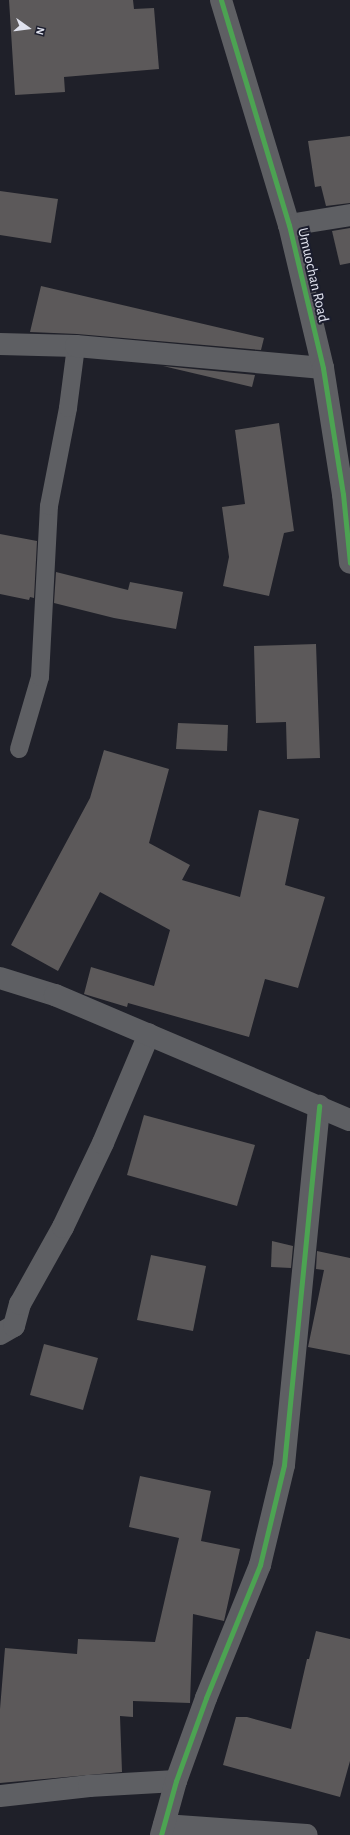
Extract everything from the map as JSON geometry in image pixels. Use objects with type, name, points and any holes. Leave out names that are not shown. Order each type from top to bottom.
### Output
[{"type":"street","name":"Umuochan Road","points":[[221,0],[289,225],[323,368],[343,494],[350,563]]},
{"type":"street","points":[[289,225],[350,214]]},
{"type":"street","points":[[0,344],[76,346],[323,368]]},
{"type":"street","points":[[0,978],[55,995],[350,1120]]},
{"type":"street","points":[[0,1334],[14,1326],[20,1304],[62,1227],[103,1143],[149,1034]]},
{"type":"street","points":[[307,1835],[163,1830],[176,1781],[260,1565],[284,1465],[319,1106]]},
{"type":"street","points":[[0,1796],[90,1786],[176,1781]]},
{"type":"lane","points":[[19,749],[40,677],[49,506],[76,346]]},
{"type":"building","points":[[9,0],[133,0],[134,9],[154,8],[159,69],[64,77],[65,92],[15,95]]},
{"type":"building","points":[[350,136],[350,203],[326,206],[321,186],[315,187],[308,141]]},
{"type":"building","points":[[0,191],[58,199],[51,243],[0,235]]},
{"type":"building","points":[[350,228],[350,263],[340,265],[332,231]]},
{"type":"building","points":[[41,286],[264,338],[261,350],[77,334],[30,332]]},
{"type":"building","points":[[163,366],[255,375],[252,387]]},
{"type":"building","points":[[279,423],[294,531],[284,533],[269,596],[223,586],[229,557],[222,507],[245,504],[235,430]]},
{"type":"building","points":[[0,534],[37,541],[34,598],[30,597],[29,600],[0,594]]},
{"type":"building","points":[[56,572],[128,590],[130,582],[183,592],[176,629],[114,618],[54,603]]},
{"type":"building","points":[[316,644],[320,758],[287,759],[286,722],[256,723],[254,646]]},
{"type":"building","points":[[178,723],[228,725],[227,751],[176,749]]},
{"type":"building","points":[[104,750],[169,769],[149,843],[190,865],[182,880],[240,897],[259,810],[299,819],[285,885],[325,897],[298,988],[265,979],[249,1037],[128,1003],[127,1007],[84,994],[91,967],[154,986],[170,930],[100,892],[58,971],[11,945],[90,798]]},
{"type":"building","points":[[144,1115],[255,1145],[237,1206],[127,1175]]},
{"type":"building","points":[[272,1241],[293,1246],[291,1268],[271,1267]]},
{"type":"building","points":[[317,1251],[350,1258],[350,1355],[308,1347],[324,1270],[316,1269]]},
{"type":"building","points":[[151,1255],[206,1266],[193,1331],[137,1320]]},
{"type":"building","points":[[44,1344],[98,1358],[83,1410],[30,1395]]},
{"type":"building","points":[[140,1476],[211,1491],[201,1541],[240,1549],[224,1621],[193,1614],[190,1703],[133,1701],[133,1717],[120,1716],[122,1772],[0,1783],[0,1709],[5,1648],[77,1654],[78,1639],[155,1642],[179,1538],[129,1527]]},
{"type":"building","points":[[316,1631],[350,1639],[350,1761],[340,1797],[223,1765],[236,1717],[247,1717],[291,1729],[307,1659],[309,1659]]},
{"type":"cycle path","points":[[221,0],[289,225],[323,368],[343,494],[350,563]]},
{"type":"cycle path","points":[[161,1835],[176,1781],[206,1698],[260,1565],[284,1465],[319,1106]]}]
